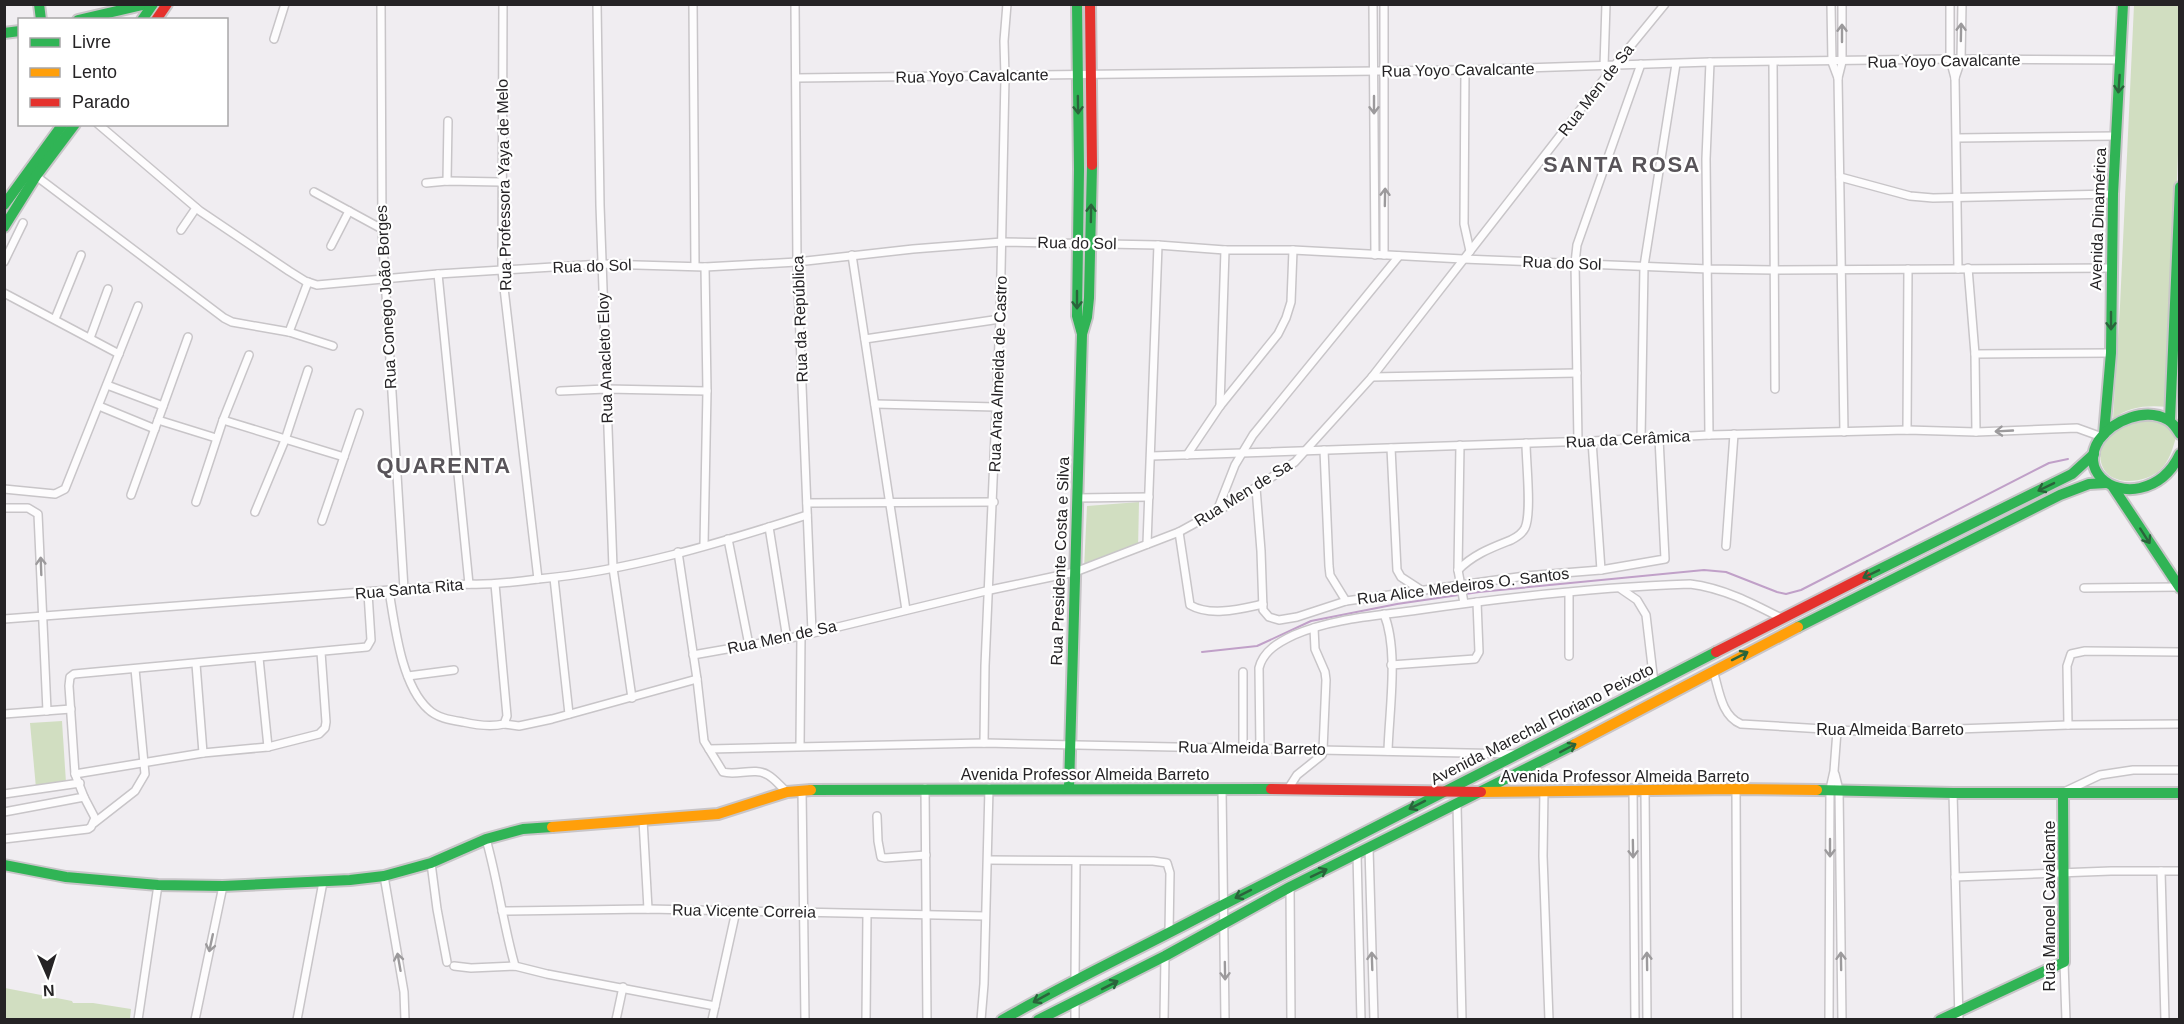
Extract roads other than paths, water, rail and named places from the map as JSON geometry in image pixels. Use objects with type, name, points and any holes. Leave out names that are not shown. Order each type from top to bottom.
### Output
[{"type":"main road","points":[[87,18],[147,4]]},
{"type":"main road","points":[[143,18],[153,4]]},
{"type":"main road","points":[[157,18],[167,4]]},
{"type":"main road","name":"Rua Presidente Costa e Silva","points":[[1077,4],[1077,321],[1082,334]]},
{"type":"main road","name":"Rua Presidente Costa e Silva","points":[[1069,788],[1082,334],[1088,310],[1091,243],[1093,136],[1090,4]]},
{"type":"main road","name":"Avenida Dinamérica","points":[[2103,435],[2110,353],[2113,194],[2123,4]]},
{"type":"main road","points":[[4,205],[62,126]]},
{"type":"main road","points":[[4,227],[36,176],[74,126]]},
{"type":"main road","points":[[2179,588],[2109,485],[2095,470],[2094,454],[2103,435],[2123,420],[2154,415],[2176,426],[2180,188]]},
{"type":"main road","name":"Avenida Marechal Floriano Peixoto","points":[[1002,1020],[1075,979],[1520,754],[1781,618],[2072,474],[2094,454]]},
{"type":"main road","points":[[2177,469],[2180,454]]},
{"type":"main road","name":"Avenida Marechal Floriano Peixoto","points":[[1038,1020],[1165,956],[1290,887],[1457,805],[1713,670],[2073,489],[2088,484],[2109,485],[2123,489],[2144,487],[2177,469]]},
{"type":"main road","name":"Avenida Professor Almeida Barreto","points":[[4,865],[66,877],[158,885],[223,886],[323,882],[384,876],[431,863],[486,839],[523,829],[718,814],[787,792],[802,790],[1069,788],[1481,792],[1736,789],[1953,793],[2180,793]]},
{"type":"main road","name":"Rua Manoel Cavalcante","points":[[2063,793],[2064,962]]},
{"type":"main road","points":[[1940,1020],[1959,1016],[2064,962]]},
{"type":"street","points":[[274,39],[285,4]]},
{"type":"street","name":"Rua Conego João Borges","points":[[381,4],[382,229],[404,590]]},
{"type":"street","name":"Rua Professora Yaya de Melo","points":[[503,4],[502,271],[538,579]]},
{"type":"street","name":"Rua Anacleto Eloy","points":[[597,4],[602,264],[613,568],[632,698]]},
{"type":"street","points":[[693,4],[695,266]]},
{"type":"street","name":"Rua da República","points":[[795,4],[797,262],[813,632]]},
{"type":"street","name":"Rua Ana Almeida de Castro","points":[[984,743],[985,666],[994,502],[1000,320],[1004,41],[1007,4]]},
{"type":"street","points":[[1373,4],[1375,255]]},
{"type":"street","points":[[1384,4],[1386,72],[1384,255]]},
{"type":"street","points":[[1604,66],[1606,4]]},
{"type":"street","name":"Rua Men de Sa","points":[[693,655],[801,636],[990,590],[1075,572],[1179,532],[1256,488],[1295,462],[1372,378],[1665,4]]},
{"type":"street","points":[[1831,4],[1832,62],[1838,78]]},
{"type":"street","points":[[1842,4],[1842,62],[1838,78],[1844,432]]},
{"type":"street","points":[[1950,4],[1950,59],[1955,78],[1958,269]]},
{"type":"street","points":[[1955,78],[1961,60],[1962,4]]},
{"type":"street","name":"Rua Yoyo Cavalcante","points":[[795,78],[1386,72],[1710,62],[1950,59],[2121,60]]},
{"type":"street","points":[[1709,435],[1706,159],[1710,62]]},
{"type":"street","points":[[1773,62],[1775,389]]},
{"type":"street","points":[[1578,442],[1575,263],[1580,231],[1641,64]]},
{"type":"street","points":[[1641,439],[1644,266],[1676,64]]},
{"type":"street","points":[[1465,70],[1464,225],[1470,251]]},
{"type":"street","points":[[447,181],[448,121]]},
{"type":"street","name":"Rua do Sol","points":[[100,126],[196,208],[308,282],[323,285],[438,274],[602,264],[705,267],[797,262],[1002,242],[1158,245],[1225,250],[1293,250],[1708,269],[2111,268]]},
{"type":"street","points":[[1956,138],[2116,136]]},
{"type":"street","points":[[36,176],[225,318],[232,322],[290,332],[333,346]]},
{"type":"street","points":[[1840,177],[1910,196],[1958,199],[2113,194]]},
{"type":"street","points":[[426,183],[501,182]]},
{"type":"street","points":[[314,192],[382,229]]},
{"type":"street","points":[[181,230],[196,208]]},
{"type":"street","points":[[331,246],[349,211]]},
{"type":"street","points":[[4,262],[23,223]]},
{"type":"street","points":[[1147,544],[1158,245]]},
{"type":"street","points":[[1220,406],[1225,250]]},
{"type":"street","points":[[1187,455],[1220,406],[1278,334],[1291,302],[1293,250]]},
{"type":"street","points":[[55,319],[81,255]]},
{"type":"street","points":[[852,255],[906,610]]},
{"type":"street","points":[[1217,511],[1242,452],[1399,256]]},
{"type":"street","points":[[704,545],[705,267]]},
{"type":"street","points":[[1968,268],[1975,354],[1976,432]]},
{"type":"street","points":[[1907,430],[1908,269]]},
{"type":"street","points":[[438,274],[469,584]]},
{"type":"street","points":[[290,332],[308,282]]},
{"type":"street","points":[[90,338],[108,289]]},
{"type":"street","points":[[4,293],[119,354]]},
{"type":"street","points":[[4,489],[55,494],[64,489],[138,306]]},
{"type":"street","points":[[865,339],[1000,320]]},
{"type":"street","points":[[131,495],[188,337]]},
{"type":"street","points":[[1975,354],[2110,353]]},
{"type":"street","points":[[196,502],[216,438],[249,355]]},
{"type":"street","points":[[255,512],[285,440],[308,370]]},
{"type":"street","points":[[1372,378],[1577,373]]},
{"type":"street","points":[[107,385],[163,406]]},
{"type":"street","points":[[560,391],[606,389],[706,391]]},
{"type":"street","points":[[875,404],[996,407]]},
{"type":"street","points":[[99,406],[155,429]]},
{"type":"street","points":[[322,521],[359,413]]},
{"type":"street","points":[[158,420],[216,438]]},
{"type":"street","points":[[223,420],[344,457]]},
{"type":"street","name":"Rua da Cerâmica","points":[[1151,456],[1578,442],[1734,434],[1907,430],[1976,432],[2077,428],[2103,435]]},
{"type":"street","points":[[1726,546],[1734,434]]},
{"type":"street","name":"Rua Alice Medeiros O. Santos","points":[[1263,604],[1264,614],[1273,619],[1287,619],[1346,602],[1421,590],[1462,587],[1525,576],[1601,570],[1665,559],[1659,438]]},
{"type":"street","points":[[1592,441],[1601,570]]},
{"type":"street","points":[[1458,570],[1480,552],[1511,540],[1525,530],[1528,513],[1526,443]]},
{"type":"street","points":[[1460,445],[1458,570],[1463,601]]},
{"type":"street","points":[[1391,448],[1396,570],[1401,577],[1421,590]]},
{"type":"street","points":[[1324,450],[1330,575],[1346,602]]},
{"type":"street","points":[[1179,532],[1190,605],[1196,609],[1230,611],[1263,604],[1256,488]]},
{"type":"street","points":[[30,508],[31,492]]},
{"type":"street","points":[[1077,498],[1149,497]]},
{"type":"street","points":[[807,502],[994,502]]},
{"type":"street","points":[[4,508],[30,508],[36,511],[39,517],[47,711]]},
{"type":"street","name":"Rua Santa Rita","points":[[4,620],[554,578],[613,568],[678,552],[807,515]]},
{"type":"street","points":[[769,527],[787,639]]},
{"type":"street","points":[[728,539],[749,645]]},
{"type":"street","points":[[678,552],[704,741],[723,772],[733,774],[761,772],[768,775],[787,792]]},
{"type":"street","points":[[554,578],[569,714]]},
{"type":"street","points":[[495,584],[506,707],[502,725]]},
{"type":"street","name":"Rua Alice Medeiros O. Santos","points":[[1260,748],[1259,668],[1262,658],[1270,649],[1295,634],[1314,628],[1353,619],[1463,601],[1477,602],[1690,584],[1711,586],[1781,618]]},
{"type":"street","points":[[2084,588],[2179,588]]},
{"type":"street","points":[[1621,589],[1637,600],[1646,615],[1654,683]]},
{"type":"street","points":[[389,591],[399,645],[408,676],[419,698],[429,710],[438,716],[470,724],[519,726],[697,679]]},
{"type":"street","points":[[94,823],[95,818],[75,774],[69,680],[74,674],[361,649],[370,644],[368,593]]},
{"type":"street","points":[[1569,593],[1569,656]]},
{"type":"street","points":[[1391,665],[1473,660],[1479,652],[1477,602]]},
{"type":"street","points":[[1384,614],[1391,642],[1388,751]]},
{"type":"street","points":[[1288,789],[1297,775],[1322,755],[1323,750],[1326,680],[1316,649],[1314,628]]},
{"type":"street","points":[[800,746],[801,636]]},
{"type":"street","points":[[2068,725],[2068,658],[2071,654],[2085,651],[2180,652]]},
{"type":"street","points":[[75,774],[203,753],[268,747],[321,733],[325,728],[326,715],[321,652]]},
{"type":"street","points":[[259,658],[268,747]]},
{"type":"street","points":[[196,664],[203,753]]},
{"type":"street","points":[[4,838],[88,829],[135,791],[143,778],[145,764],[135,669]]},
{"type":"street","points":[[408,676],[454,670]]},
{"type":"street","name":"Rua Almeida Barreto","points":[[1713,670],[1725,711],[1734,722],[1761,727],[1874,732],[2068,725],[2180,724]]},
{"type":"street","points":[[1243,672],[1243,748]]},
{"type":"street","points":[[4,714],[71,709]]},
{"type":"street","points":[[1829,1020],[1834,771],[1837,732]]},
{"type":"street","name":"Rua Almeida Barreto","points":[[708,749],[984,743],[1520,754]]},
{"type":"street","points":[[2063,793],[2100,775],[2133,770],[2180,770]]},
{"type":"street","points":[[4,794],[80,783]]},
{"type":"street","points":[[925,788],[927,1020]]},
{"type":"street","points":[[981,1020],[989,788]]},
{"type":"street","points":[[1222,789],[1225,1020]]},
{"type":"street","points":[[1736,789],[1737,1020]]},
{"type":"street","points":[[802,790],[805,1020]]},
{"type":"street","points":[[1544,790],[1543,856],[1549,1020]]},
{"type":"street","points":[[1633,790],[1635,1020]]},
{"type":"street","points":[[1645,790],[1647,1020]]},
{"type":"street","points":[[1834,790],[1842,1020]]},
{"type":"street","points":[[1953,793],[1959,1016]]},
{"type":"street","points":[[4,812],[84,797]]},
{"type":"street","points":[[1457,805],[1462,1020]]},
{"type":"street","points":[[877,816],[881,857],[926,855]]},
{"type":"street","points":[[643,820],[648,909]]},
{"type":"street","points":[[486,839],[497,877],[502,911],[515,966]]},
{"type":"street","points":[[1369,848],[1374,1020]]},
{"type":"street","points":[[1357,854],[1361,1020]]},
{"type":"street","points":[[988,860],[1167,863],[1170,873],[1168,933]]},
{"type":"street","points":[[1075,979],[1076,862]]},
{"type":"street","points":[[431,863],[437,909],[450,964],[471,968],[515,966],[714,1006]]},
{"type":"street","points":[[2161,871],[2165,1020]]},
{"type":"street","points":[[1954,877],[2180,871]]},
{"type":"street","points":[[384,876],[404,992],[405,1020]]},
{"type":"street","points":[[297,1020],[323,882]]},
{"type":"street","points":[[138,1020],[158,885]]},
{"type":"street","points":[[195,1020],[223,886]]},
{"type":"street","points":[[1290,887],[1292,1020]]},
{"type":"street","name":"Rua Vicente Correia","points":[[502,911],[648,909],[986,916]]},
{"type":"street","points":[[712,1020],[735,911]]},
{"type":"street","points":[[866,1020],[867,915]]},
{"type":"street","points":[[1164,1020],[1165,956]]},
{"type":"street","name":"Rua Manoel Cavalcante","points":[[2064,962],[2066,1020]]},
{"type":"street","points":[[616,1020],[623,987]]},
{"type":"street","points":[[1075,1003],[1075,1020]]},
{"type":"waterway","points":[[1202,652],[1257,646],[1311,621],[1397,604],[1479,592],[1704,570],[1726,572],[1786,594],[1801,590],[2049,463],[2068,459]]},
{"type":"district","name":"SANTA ROSA","points":[[1622,164]]},
{"type":"district","name":"QUARENTA","points":[[444,465]]}]
